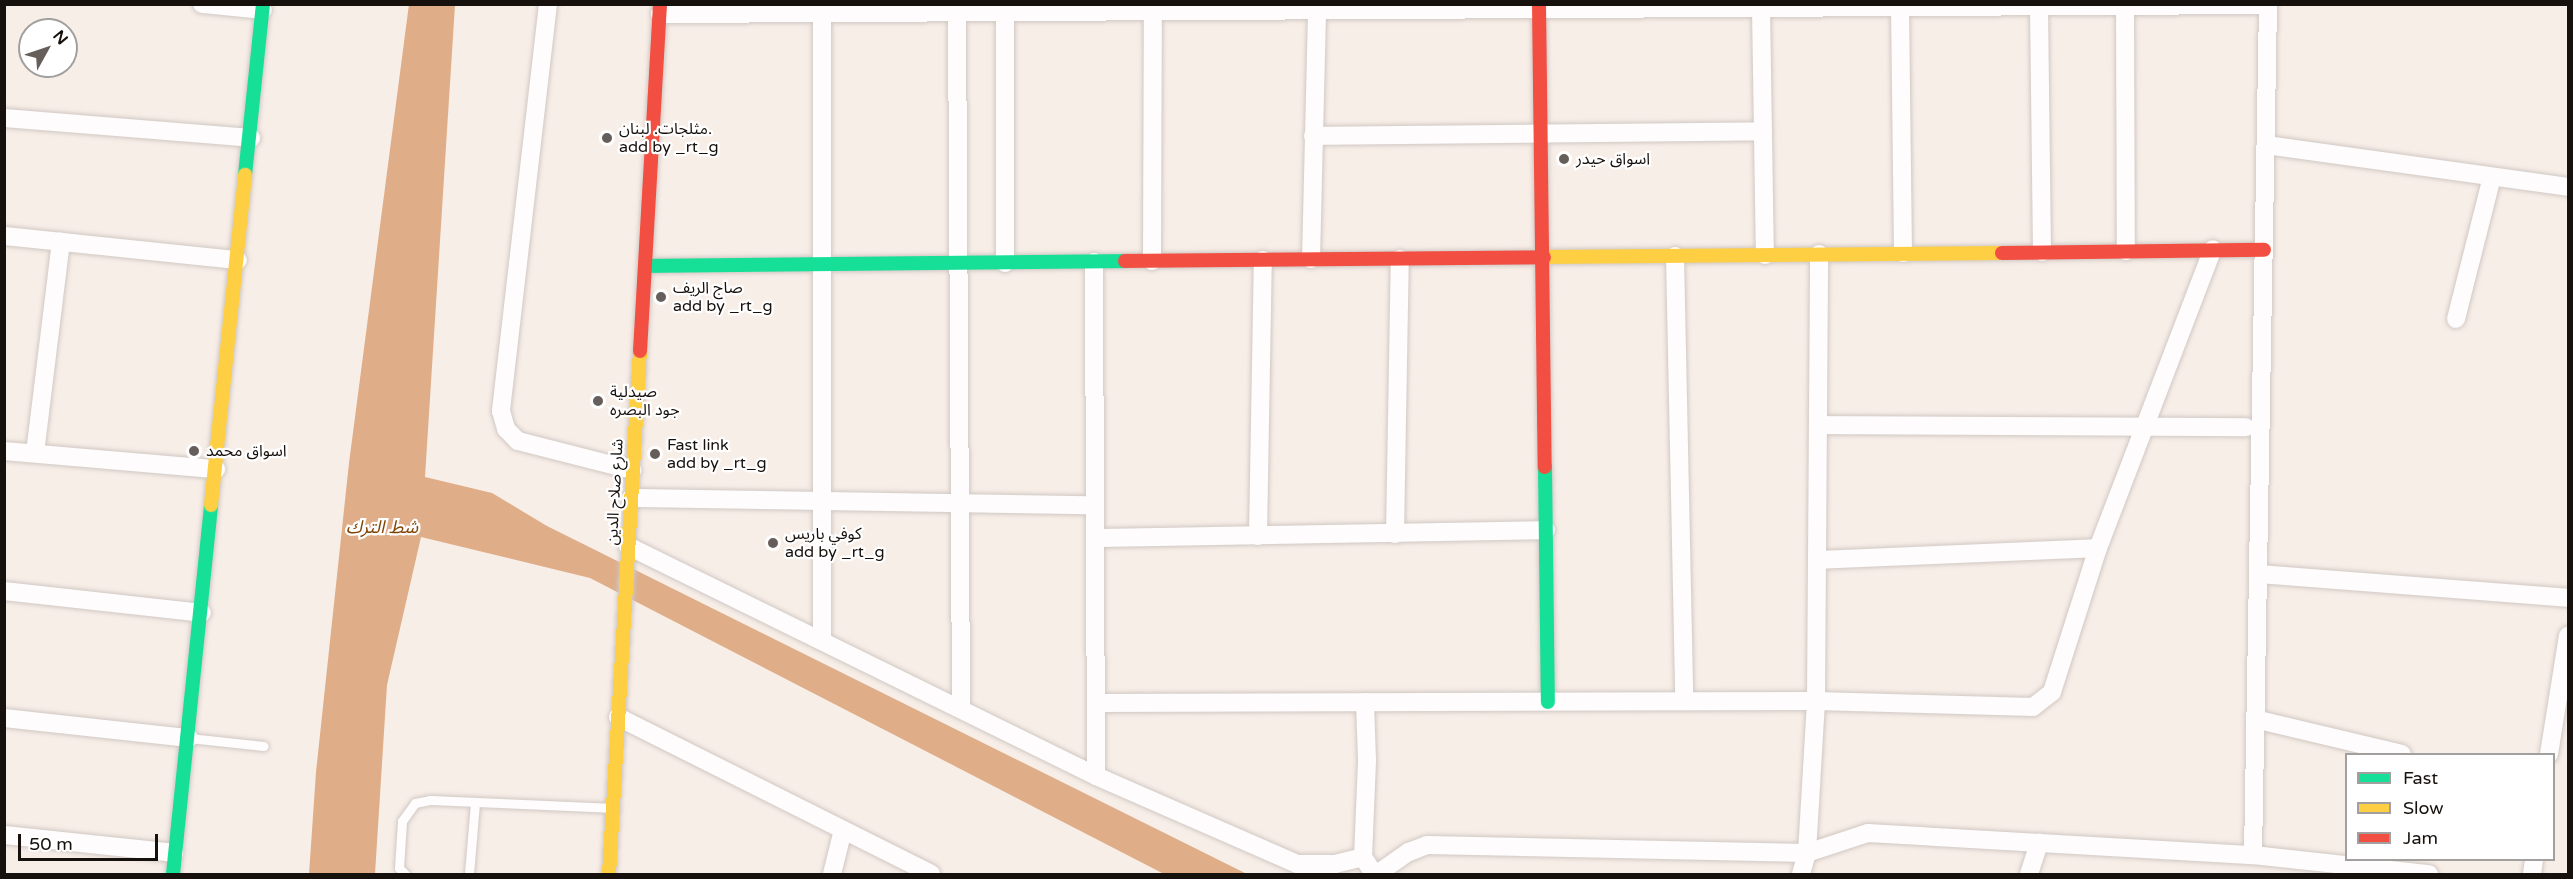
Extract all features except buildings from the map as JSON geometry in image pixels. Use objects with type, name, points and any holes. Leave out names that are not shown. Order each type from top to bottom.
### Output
[{"type":"street","points":[[173,874],[202,613],[263,7],[202,4]]},
{"type":"street","points":[[548,4],[501,411],[506,429],[518,441],[632,470]]},
{"type":"street","points":[[660,9],[923,8],[957,12],[1005,12],[1030,8],[1317,10],[1406,7],[1761,8],[2268,5],[2253,855]]},
{"type":"street","points":[[2125,6],[2127,251]]},
{"type":"street","points":[[1539,7],[1548,702]]},
{"type":"street","points":[[1900,7],[1903,253]]},
{"type":"street","points":[[2039,7],[2042,252]]},
{"type":"street","points":[[1152,261],[1153,8]]},
{"type":"street","points":[[1761,8],[1765,255]]},
{"type":"street","name":"شارع صلاح الدين","points":[[609,874],[660,9]]},
{"type":"street","points":[[822,9],[822,640]]},
{"type":"street","points":[[1311,260],[1317,10]]},
{"type":"street","points":[[957,12],[962,708]]},
{"type":"street","points":[[1005,12],[1005,263]]},
{"type":"street","points":[[4,118],[251,138]]},
{"type":"street","points":[[1313,136],[1763,131]]},
{"type":"street","points":[[2266,145],[2568,187]]},
{"type":"street","points":[[2456,319],[2492,177]]},
{"type":"street","points":[[4,236],[238,260]]},
{"type":"street","points":[[35,453],[61,242]]},
{"type":"street","points":[[1097,703],[1816,701],[2033,707],[2052,692],[2098,548],[2212,249]]},
{"type":"street","points":[[645,266],[2264,249]]},
{"type":"street","points":[[1801,874],[1807,853],[1816,701],[1819,254]]},
{"type":"street","points":[[1675,256],[1684,701]]},
{"type":"street","points":[[1395,534],[1400,259]]},
{"type":"street","points":[[1258,536],[1263,260]]},
{"type":"street","points":[[1094,262],[1096,776]]},
{"type":"street","points":[[1818,425],[2246,427]]},
{"type":"street","points":[[4,451],[216,469]]},
{"type":"street","points":[[631,498],[1095,505]]},
{"type":"street","points":[[1095,538],[1546,530]]},
{"type":"street","points":[[628,546],[962,708],[1096,776],[1297,864],[1335,864],[1363,857]]},
{"type":"street","points":[[1817,560],[2098,548]]},
{"type":"street","points":[[2258,574],[2568,598]]},
{"type":"street","points":[[4,591],[202,613]]},
{"type":"street","points":[[2549,753],[2568,636]]},
{"type":"street","points":[[1365,702],[1367,760],[1363,857],[1376,874],[1409,852],[1427,845],[1807,853],[1868,833],[2253,855],[2277,866],[2429,874]]},
{"type":"street","points":[[618,717],[931,874]]},
{"type":"street","points":[[4,718],[189,738]]},
{"type":"street","points":[[2255,719],[2398,753]]},
{"type":"street","points":[[832,874],[843,830]]},
{"type":"street","points":[[4,835],[174,853]]},
{"type":"street","points":[[2029,874],[2039,843]]},
{"type":"lane","points":[[189,738],[264,746]]},
{"type":"lane","points":[[405,874],[399,868],[402,821],[415,803],[475,802],[613,809]]},
{"type":"lane","points":[[469,874],[475,802]]},
{"type":"water","name":"شط الترك","points":[[409,4],[455,5],[425,477],[492,493],[547,526],[1247,874],[1164,874],[590,578],[421,537],[387,685],[375,874],[309,874],[316,772],[349,463]]},
{"type":"traffic: fast","points":[[245,175],[263,4]]},
{"type":"traffic: fast","points":[[645,266],[1125,261]]},
{"type":"traffic: fast","points":[[1545,467],[1548,702]]},
{"type":"traffic: fast","points":[[173,874],[211,505]]},
{"type":"traffic: slow","points":[[211,505],[245,175]]},
{"type":"traffic: slow","points":[[1544,257],[2002,253]]},
{"type":"traffic: slow","points":[[609,874],[640,351]]},
{"type":"traffic: jam","points":[[640,351],[660,4]]},
{"type":"traffic: jam","points":[[1539,4],[1545,467]]},
{"type":"traffic: jam","points":[[2002,253],[2264,250]]},
{"type":"traffic: jam","points":[[1125,261],[1544,257]]},
{"type":"place","name":"مثلجات. لبنان. add by _rt_g","points":[[607,138]]},
{"type":"place","name":"اسواق حيدر","points":[[1564,159]]},
{"type":"place","name":"صاج الريف add by _rt_g","points":[[661,297]]},
{"type":"place","name":"صيدلية جود البصره","points":[[598,401]]},
{"type":"place","name":"اسواق محمد","points":[[194,451]]},
{"type":"place","name":"Fast link add by _rt_g","points":[[655,454]]},
{"type":"place","name":"كوفي باريس add by _rt_g","points":[[773,543]]}]
